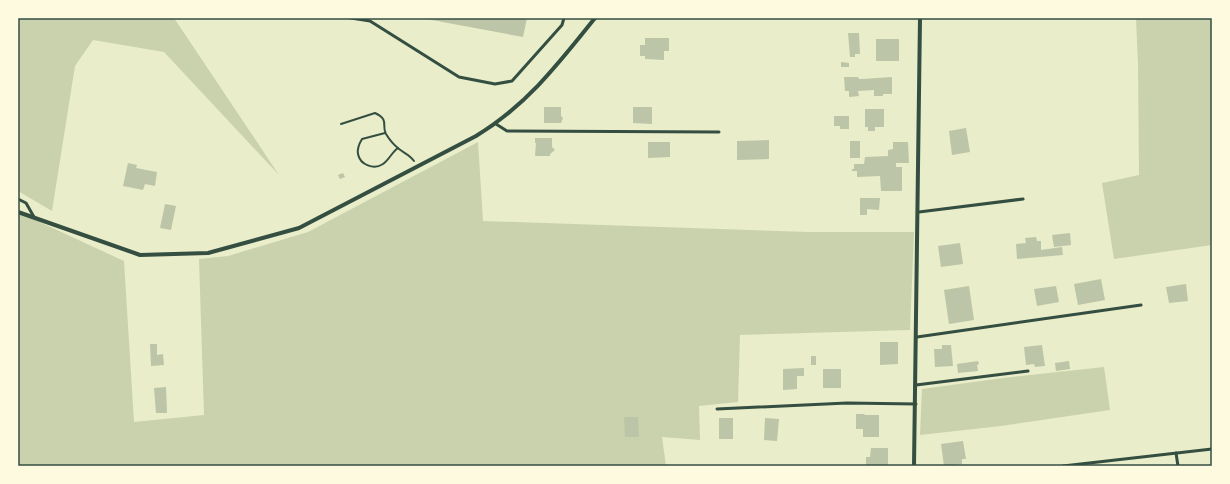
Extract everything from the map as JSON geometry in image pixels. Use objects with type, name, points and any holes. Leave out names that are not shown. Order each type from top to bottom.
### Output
[{"type":"street","points":[[18,212],[140,255],[208,253],[299,228],[476,136],[496,124],[525,99],[558,64],[595,18]]},
{"type":"street","points":[[914,466],[919,212],[920,18]]},
{"type":"lane","points":[[351,18],[370,21],[459,77],[495,84],[512,81],[562,25],[564,18]]},
{"type":"lane","points":[[496,124],[507,131],[719,132]]},
{"type":"lane","points":[[18,199],[26,204],[34,217]]},
{"type":"lane","points":[[919,212],[1023,199]]},
{"type":"lane","points":[[917,337],[1141,305]]},
{"type":"lane","points":[[916,385],[1028,371]]},
{"type":"lane","points":[[717,409],[847,403],[916,404]]},
{"type":"lane","points":[[1063,466],[1212,449]]},
{"type":"lane","points":[[1176,453],[1178,466]]},
{"type":"path","points":[[341,124],[375,113],[384,121],[385,133],[398,148],[410,156],[418,166]]},
{"type":"path","points":[[385,133],[362,139],[358,145],[357,153],[359,159],[365,165],[375,167],[383,164],[390,154],[398,148]]},
{"type":"green space","points":[[18,18],[174,18],[279,175],[164,52],[93,40],[75,66],[52,211],[18,191]]},
{"type":"green space","points":[[1136,18],[1212,18],[1212,245],[1114,259],[1102,183],[1139,175]]},
{"type":"green space","points":[[478,142],[483,221],[808,232],[914,232],[910,330],[740,335],[738,402],[699,406],[700,440],[662,437],[666,466],[18,466],[18,212],[124,261],[134,422],[204,415],[199,259],[228,256],[308,232]]},
{"type":"green space","points":[[1104,367],[1110,410],[1001,426],[920,435],[922,389],[1003,378]]},
{"type":"building","points":[[421,18],[527,18],[523,37]]},
{"type":"building","points":[[848,33],[859,33],[860,54],[855,54],[855,57],[850,57]]},
{"type":"building","points":[[645,38],[669,38],[669,51],[664,51],[664,60],[645,59],[645,56],[640,56],[640,45],[645,45]]},
{"type":"building","points":[[876,39],[899,39],[899,61],[876,61]]},
{"type":"building","points":[[841,62],[849,63],[849,67],[841,67]]},
{"type":"building","points":[[844,77],[858,77],[859,79],[862,79],[892,77],[892,94],[874,96],[874,90],[858,91],[859,96],[849,97],[849,91],[845,91]]},
{"type":"building","points":[[544,107],[561,107],[561,116],[563,118],[561,123],[544,123]]},
{"type":"building","points":[[633,107],[652,107],[652,124],[633,123]]},
{"type":"building","points":[[865,109],[884,109],[884,127],[875,127],[875,131],[868,131],[868,127],[865,127]]},
{"type":"building","points":[[834,116],[849,116],[849,129],[840,129],[840,126],[834,126]]},
{"type":"building","points":[[966,128],[970,152],[952,155],[949,131]]},
{"type":"building","points":[[535,138],[552,138],[552,147],[555,150],[550,154],[550,156],[535,156]]},
{"type":"building","points":[[769,140],[769,159],[737,160],[737,141]]},
{"type":"building","points":[[850,141],[860,141],[860,158],[850,158]]},
{"type":"building","points":[[648,142],[670,142],[670,157],[648,158]]},
{"type":"building","points":[[893,142],[908,142],[909,163],[896,163],[896,167],[902,167],[902,191],[881,191],[880,176],[857,177],[857,171],[852,171],[852,169],[854,169],[854,164],[864,164],[865,157],[888,156],[888,150],[893,149]]},
{"type":"building","points":[[128,163],[137,165],[136,168],[157,172],[155,186],[145,184],[143,190],[123,186]]},
{"type":"building","points":[[343,173],[345,177],[340,179],[338,175]]},
{"type":"building","points":[[860,198],[880,198],[879,210],[867,209],[867,215],[860,215]]},
{"type":"building","points":[[165,204],[176,206],[171,230],[160,228]]},
{"type":"building","points":[[1070,233],[1071,245],[1054,247],[1052,235]]},
{"type":"building","points":[[1036,237],[1037,241],[1041,241],[1041,250],[1062,247],[1063,255],[1017,259],[1016,244],[1026,243],[1025,238]]},
{"type":"building","points":[[960,243],[963,264],[941,267],[938,246]]},
{"type":"building","points":[[1101,279],[1105,300],[1078,305],[1074,284]]},
{"type":"building","points":[[1186,284],[1188,301],[1169,303],[1166,287]]},
{"type":"building","points":[[969,286],[974,320],[949,324],[944,290]]},
{"type":"building","points":[[1056,286],[1059,302],[1037,306],[1034,289]]},
{"type":"building","points":[[880,342],[898,342],[898,364],[880,365]]},
{"type":"building","points":[[150,344],[157,344],[157,355],[163,354],[164,365],[151,366]]},
{"type":"building","points":[[942,345],[951,345],[953,366],[935,367],[934,349],[942,349]]},
{"type":"building","points":[[1042,345],[1045,366],[1035,367],[1034,364],[1026,365],[1024,347]]},
{"type":"building","points":[[811,356],[816,356],[816,365],[811,365]]},
{"type":"building","points":[[978,361],[978,371],[958,373],[957,364]]},
{"type":"building","points":[[1069,361],[1070,369],[1056,371],[1055,363]]},
{"type":"building","points":[[804,368],[804,376],[797,376],[797,389],[783,390],[783,369]]},
{"type":"building","points":[[823,369],[841,369],[841,388],[823,388]]},
{"type":"building","points":[[166,387],[167,413],[156,413],[154,388]]},
{"type":"building","points":[[856,414],[879,415],[879,437],[863,437],[863,429],[856,429]]},
{"type":"building","points":[[624,417],[638,417],[639,437],[625,437]]},
{"type":"building","points":[[719,418],[733,418],[733,439],[719,439]]},
{"type":"building","points":[[765,418],[779,419],[777,441],[764,440]]},
{"type":"building","points":[[963,441],[966,459],[962,459],[962,464],[944,466],[941,444]]},
{"type":"building","points":[[871,448],[888,448],[888,465],[866,465],[866,457],[870,457]]}]
